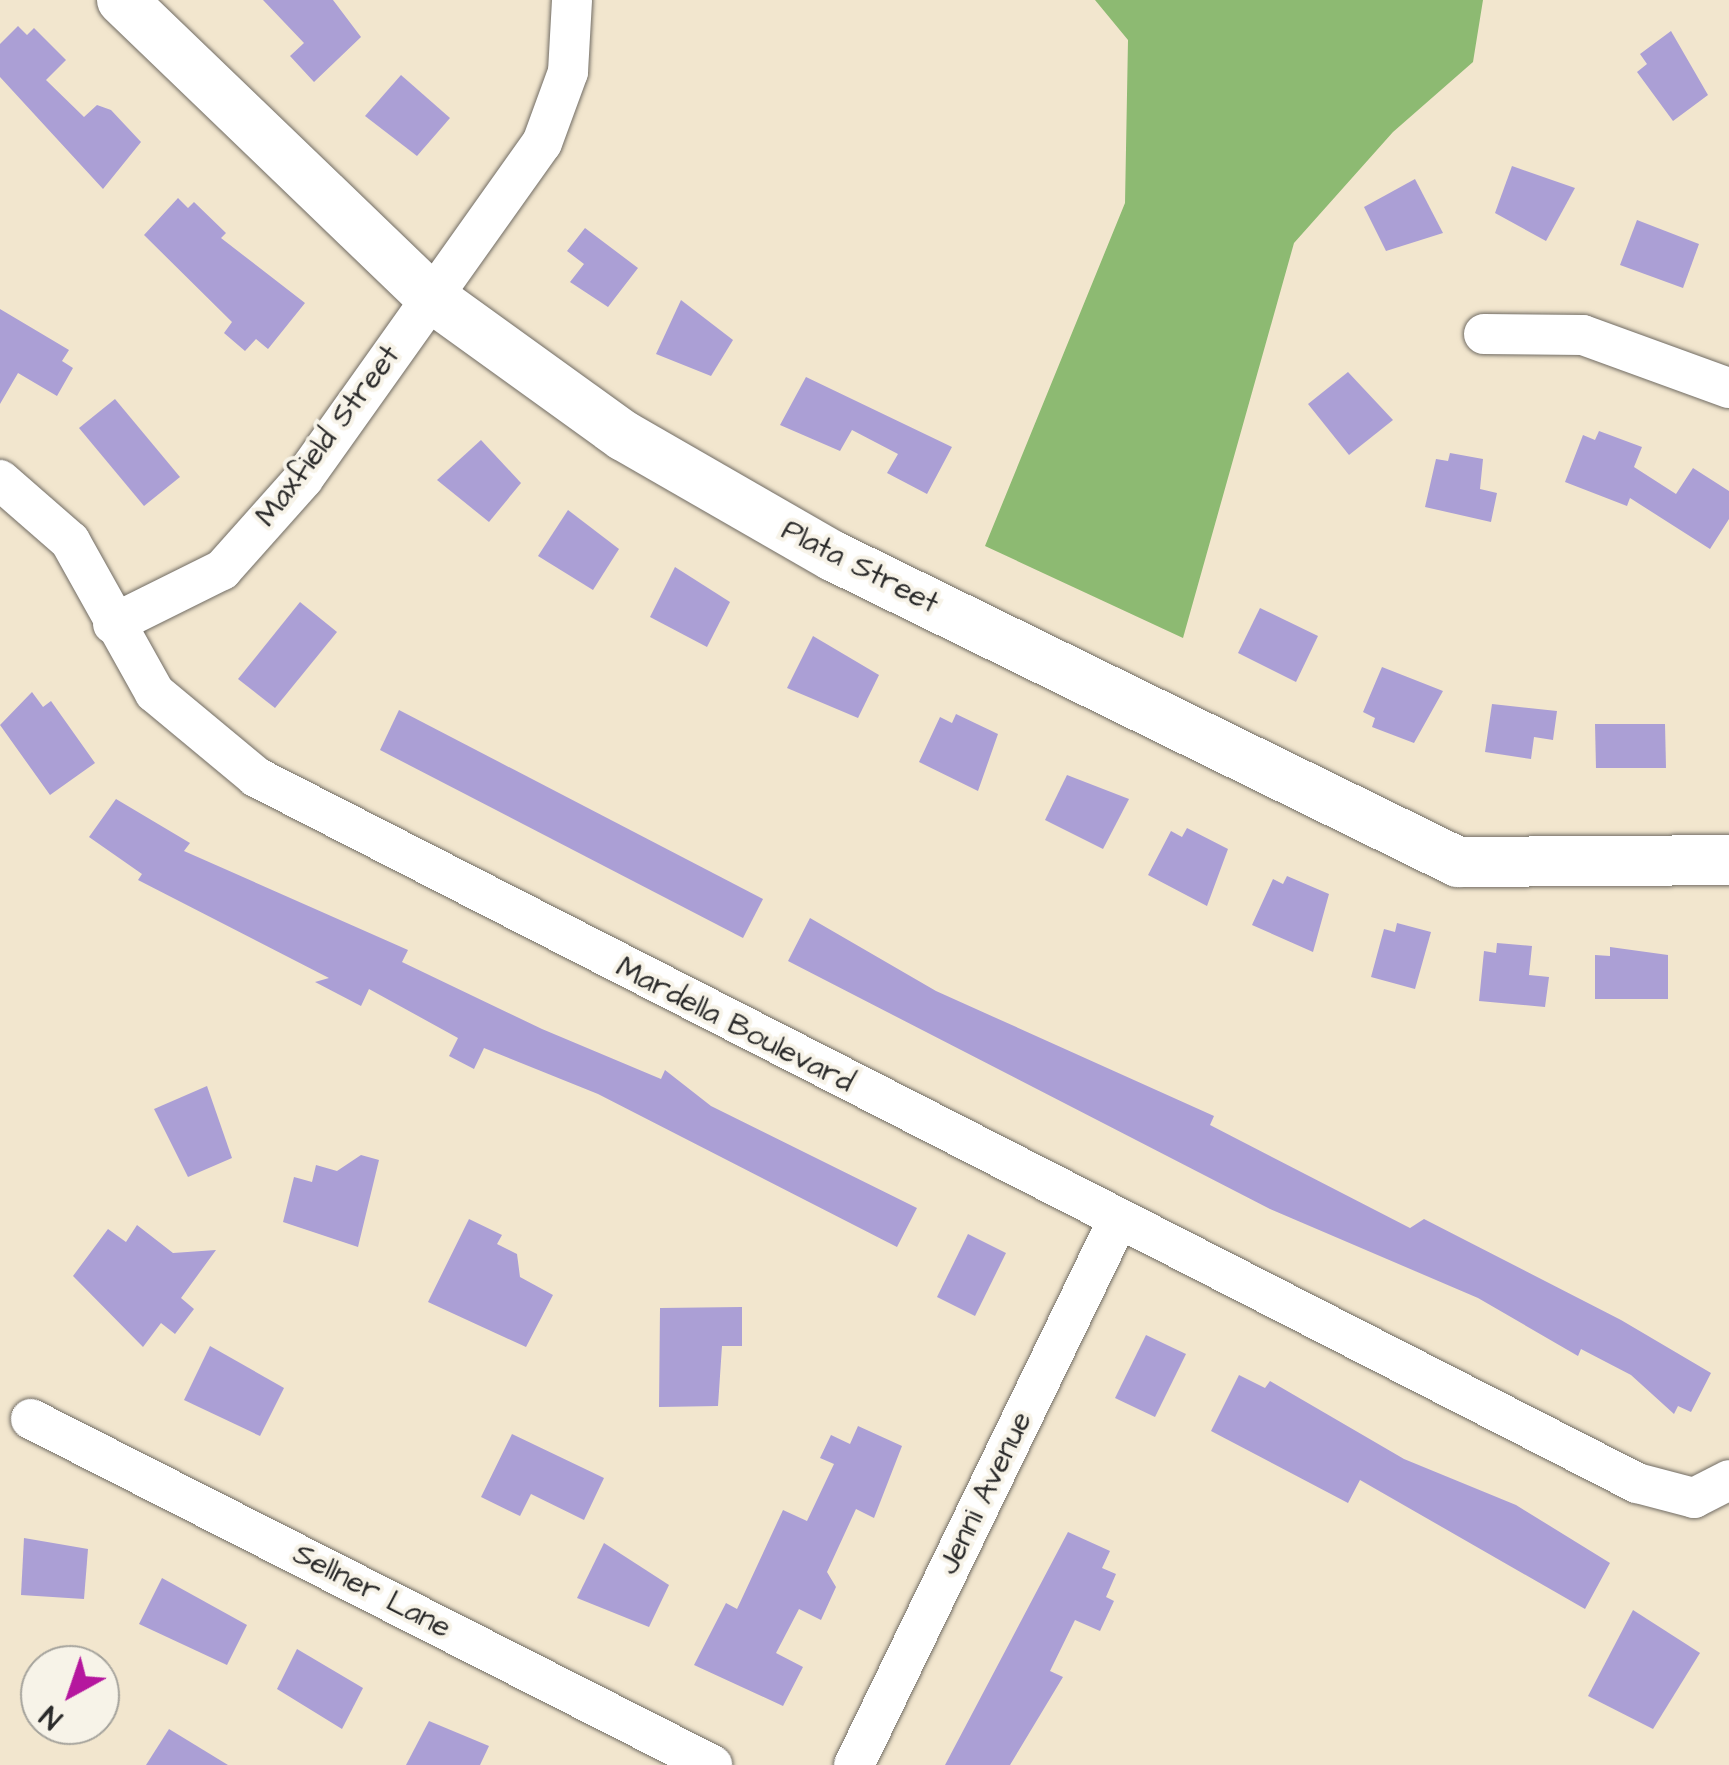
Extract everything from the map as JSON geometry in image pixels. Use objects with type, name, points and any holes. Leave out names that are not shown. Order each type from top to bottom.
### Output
[{"type":"street","name":"Plata Street","points":[[122,0],[431,297],[624,436],[758,515],[1458,862],[1729,860]]},
{"type":"street","name":"Maxfield Street","points":[[113,624],[222,570],[303,478],[542,143],[568,72],[572,0]]},
{"type":"street","points":[[1484,334],[1583,335],[1729,388]]},
{"type":"street","name":"Mardella Boulevard","points":[[0,480],[70,542],[155,694],[256,777],[1116,1222],[1675,1498],[1729,1480]]},
{"type":"street","name":"Jenni Avenue","points":[[854,1765],[1116,1222]]},
{"type":"street","name":"Sellner Lane","points":[[31,1420],[712,1765]]},
{"type":"green space","points":[[1095,0],[1483,0],[1473,62],[1393,132],[1294,243],[1183,638],[985,546],[1125,203],[1128,40]]},
{"type":"building","points":[[263,0],[333,0],[361,37],[314,82],[290,56],[304,43]]},
{"type":"building","points":[[18,26],[27,35],[34,28],[66,60],[46,80],[84,117],[97,105],[111,110],[141,142],[103,189],[0,77],[0,44]]},
{"type":"building","points":[[1671,31],[1708,95],[1673,121],[1637,72],[1647,64],[1640,54]]},
{"type":"building","points":[[401,75],[450,118],[417,156],[365,116]]},
{"type":"building","points":[[1512,166],[1575,188],[1546,241],[1495,213]]},
{"type":"building","points":[[1415,179],[1443,233],[1386,251],[1364,207]]},
{"type":"building","points":[[178,198],[188,208],[194,202],[226,233],[221,238],[305,303],[268,349],[256,339],[245,351],[224,333],[232,322],[144,235]]},
{"type":"building","points":[[1637,220],[1699,244],[1683,288],[1620,265]]},
{"type":"building","points":[[585,228],[638,268],[608,307],[570,282],[584,264],[567,251]]},
{"type":"building","points":[[681,300],[733,340],[711,376],[656,354]]},
{"type":"building","points":[[0,309],[69,350],[62,361],[73,368],[57,396],[18,373],[0,404]]},
{"type":"building","points":[[1348,372],[1393,420],[1349,455],[1308,404]]},
{"type":"building","points":[[806,377],[952,447],[927,494],[887,473],[898,454],[852,430],[840,451],[780,425]]},
{"type":"building","points":[[115,399],[180,477],[144,506],[79,428]]},
{"type":"building","points":[[1599,431],[1642,447],[1634,467],[1676,494],[1693,468],[1729,491],[1729,519],[1710,549],[1630,498],[1627,506],[1565,482],[1583,435],[1595,440]]},
{"type":"building","points":[[481,440],[521,483],[489,522],[437,480]]},
{"type":"building","points":[[1450,453],[1483,459],[1480,489],[1497,493],[1491,522],[1425,507],[1436,459],[1448,461]]},
{"type":"building","points":[[568,510],[619,549],[593,590],[538,556]]},
{"type":"building","points":[[675,567],[730,602],[707,647],[650,617]]},
{"type":"building","points":[[300,602],[337,632],[275,708],[238,679]]},
{"type":"building","points":[[1260,608],[1318,636],[1296,682],[1238,653]]},
{"type":"building","points":[[813,636],[879,675],[858,718],[787,688]]},
{"type":"building","points":[[1382,667],[1443,691],[1414,743],[1372,727],[1375,718],[1363,712]]},
{"type":"building","points":[[32,692],[43,707],[51,701],[95,763],[50,795],[0,725]]},
{"type":"building","points":[[1492,704],[1557,711],[1553,740],[1534,737],[1531,759],[1485,752]]},
{"type":"building","points":[[399,710],[763,899],[743,938],[380,750]]},
{"type":"building","points":[[956,714],[998,734],[978,791],[919,762],[940,717],[952,723]]},
{"type":"building","points":[[1595,724],[1665,724],[1666,768],[1596,768]]},
{"type":"building","points":[[1067,775],[1129,799],[1103,849],[1045,820]]},
{"type":"building","points":[[116,799],[190,843],[184,851],[408,950],[402,962],[542,1029],[661,1079],[665,1070],[711,1106],[917,1208],[897,1247],[598,1094],[484,1048],[474,1069],[449,1056],[458,1038],[369,989],[361,1006],[315,982],[329,978],[138,880],[142,874],[89,837]]},
{"type":"building","points":[[1187,828],[1228,849],[1207,906],[1148,875],[1171,831],[1182,837]]},
{"type":"building","points":[[1287,876],[1329,894],[1313,952],[1252,925],[1273,879],[1283,884]]},
{"type":"building","points":[[810,918],[936,991],[1214,1116],[1210,1125],[1410,1228],[1424,1219],[1621,1320],[1711,1373],[1691,1412],[1678,1406],[1674,1414],[1631,1375],[1581,1349],[1578,1356],[1478,1298],[1270,1209],[788,961]]},
{"type":"building","points":[[1397,923],[1431,932],[1415,989],[1371,977],[1384,929],[1395,932]]},
{"type":"building","points":[[1497,943],[1532,946],[1529,975],[1549,977],[1545,1007],[1479,1001],[1484,951],[1496,953]]},
{"type":"building","points":[[1610,947],[1668,955],[1668,999],[1595,999],[1595,955],[1610,956]]},
{"type":"building","points":[[207,1086],[232,1158],[188,1177],[154,1109]]},
{"type":"building","points":[[361,1155],[379,1160],[358,1247],[283,1222],[294,1177],[312,1182],[316,1165],[337,1171]]},
{"type":"building","points":[[469,1219],[502,1235],[497,1244],[517,1254],[520,1277],[553,1295],[526,1347],[428,1302]]},
{"type":"building","points":[[137,1225],[173,1253],[216,1250],[181,1298],[194,1309],[175,1334],[161,1323],[143,1347],[73,1276],[108,1229],[126,1242]]},
{"type":"building","points":[[968,1234],[1006,1253],[975,1316],[937,1297]]},
{"type":"building","points":[[742,1307],[742,1346],[722,1346],[718,1406],[659,1407],[660,1308]]},
{"type":"building","points":[[1146,1335],[1186,1354],[1155,1417],[1115,1398]]},
{"type":"building","points":[[210,1346],[284,1388],[260,1436],[184,1400]]},
{"type":"building","points":[[1239,1375],[1265,1388],[1270,1381],[1404,1459],[1516,1505],[1610,1563],[1585,1609],[1360,1480],[1348,1503],[1211,1431]]},
{"type":"building","points":[[858,1426],[902,1446],[874,1518],[856,1509],[827,1572],[836,1587],[821,1620],[799,1609],[776,1653],[803,1667],[783,1706],[694,1665],[726,1603],[737,1609],[783,1510],[807,1521],[834,1464],[820,1458],[831,1435],[850,1444]]},
{"type":"building","points":[[512,1434],[604,1478],[584,1520],[531,1494],[520,1516],[481,1497]]},
{"type":"building","points":[[1068,1532],[1110,1551],[1102,1568],[1116,1574],[1106,1597],[1114,1601],[1100,1631],[1075,1620],[1050,1671],[1063,1677],[1010,1765],[945,1765]]},
{"type":"building","points":[[24,1538],[88,1549],[84,1599],[21,1595]]},
{"type":"building","points":[[604,1543],[669,1585],[649,1627],[577,1598]]},
{"type":"building","points":[[162,1578],[247,1625],[227,1665],[139,1624]]},
{"type":"building","points":[[1633,1610],[1700,1653],[1653,1729],[1588,1696]]},
{"type":"building","points":[[297,1649],[363,1688],[342,1729],[277,1689]]},
{"type":"building","points":[[429,1721],[489,1746],[480,1765],[406,1765]]},
{"type":"building","points":[[169,1729],[228,1765],[146,1765]]}]
